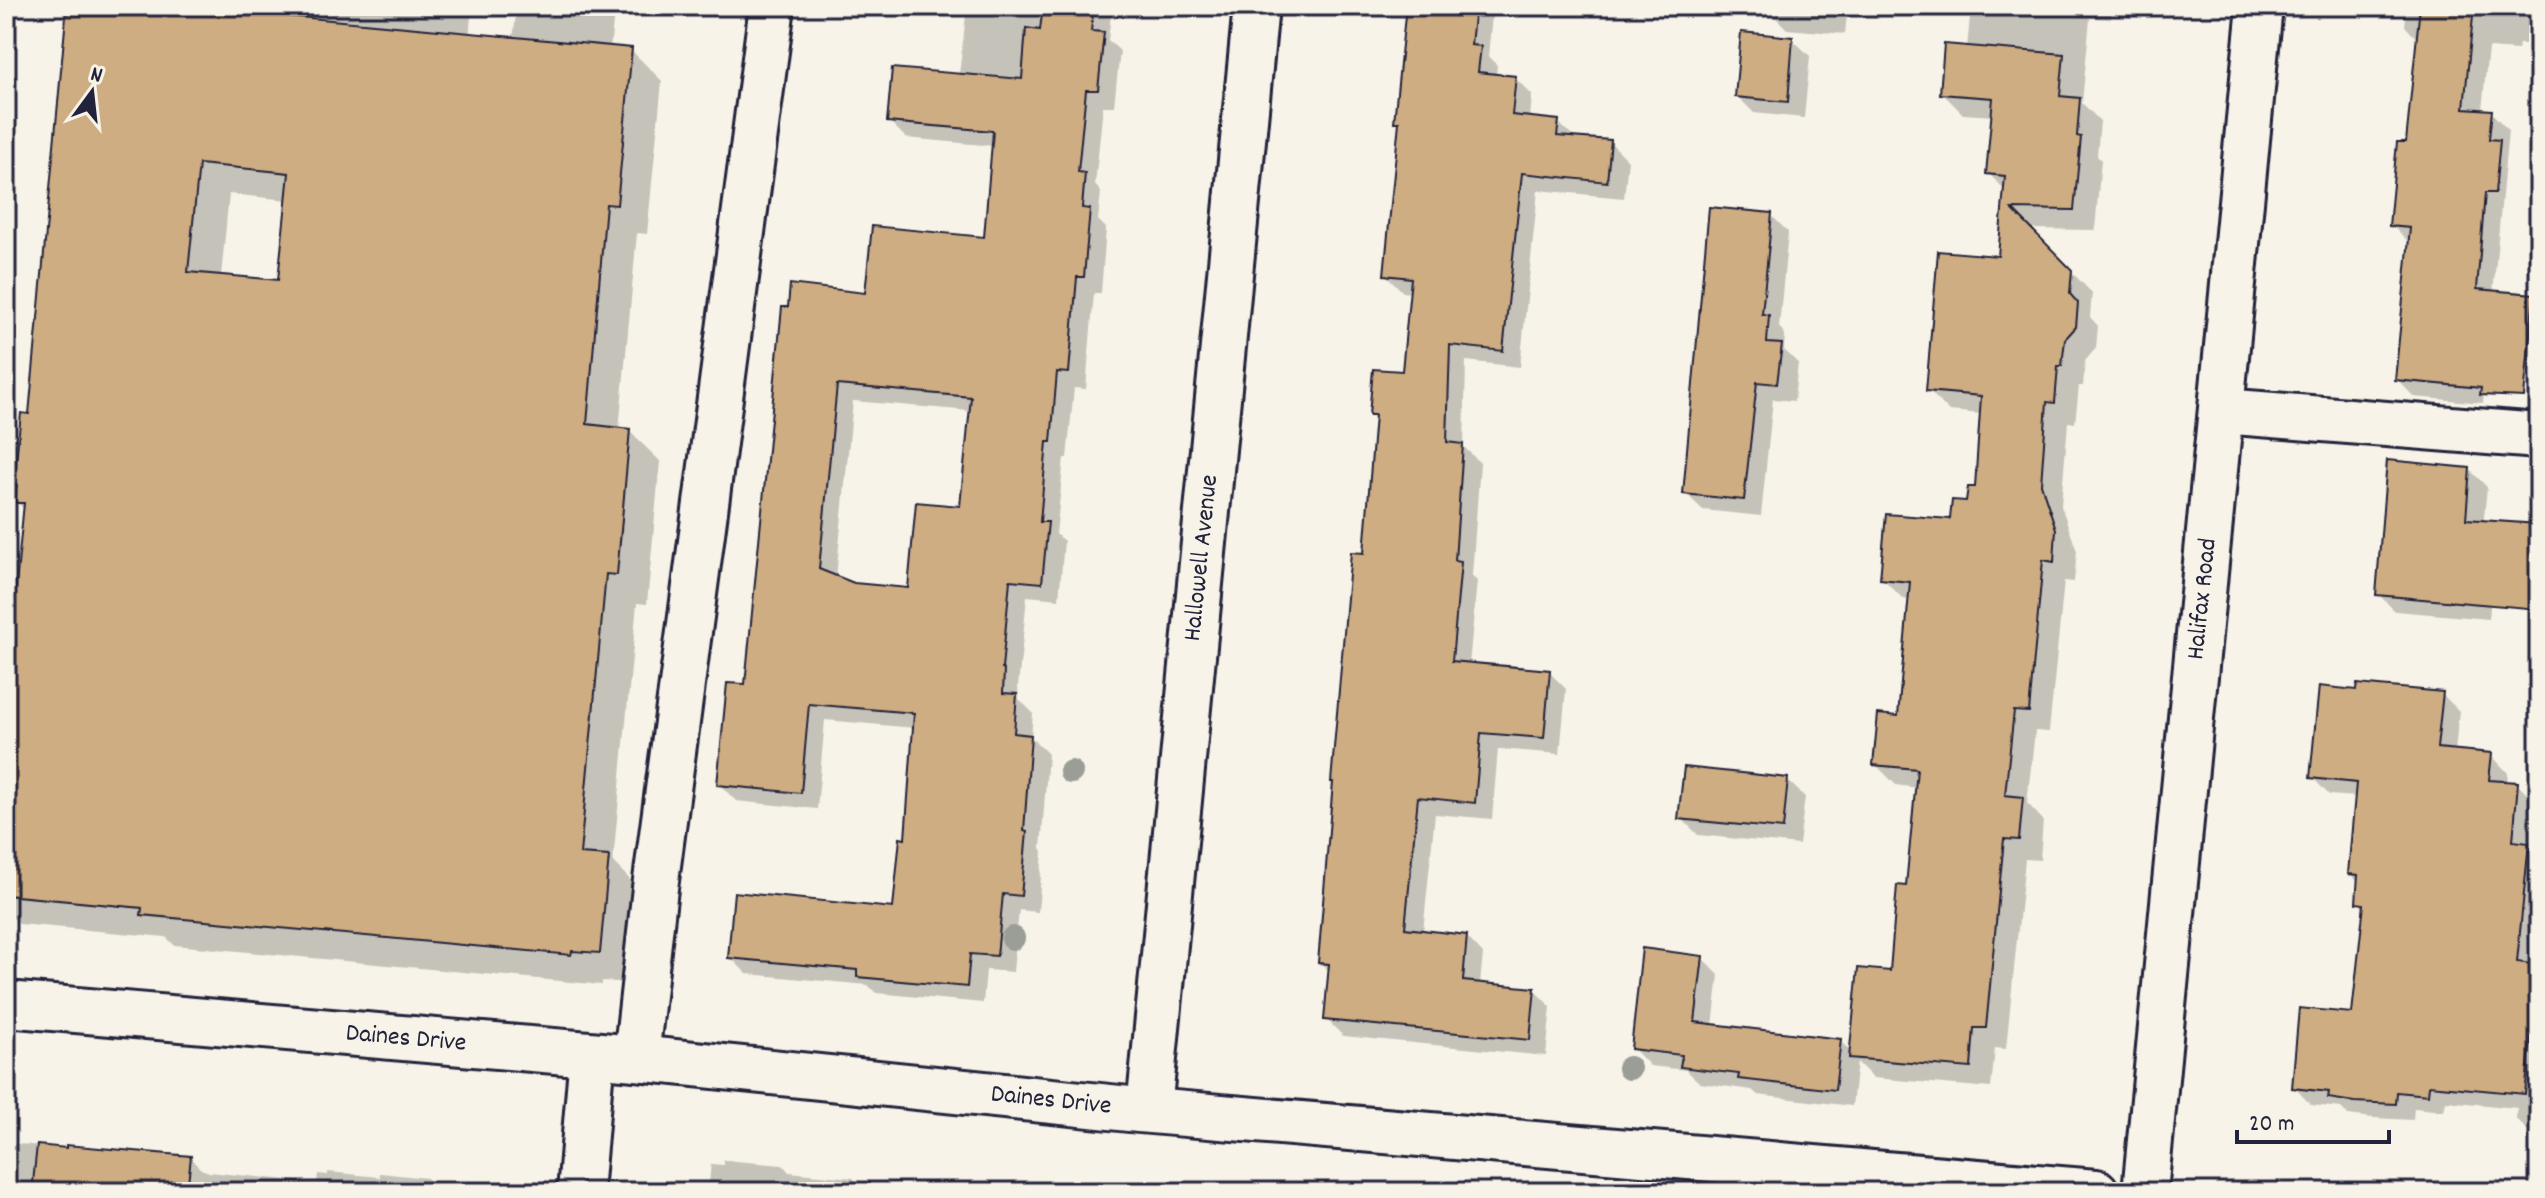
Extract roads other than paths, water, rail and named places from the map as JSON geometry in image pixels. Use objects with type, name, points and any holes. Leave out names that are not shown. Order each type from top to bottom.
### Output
[{"type":"street","points":[[636,1058],[657,873],[772,6]]},
{"type":"street","name":"Hallowell Avenue","points":[[1149,1110],[1256,6]]},
{"type":"street","name":"Halifax Road","points":[[2145,1192],[2260,6]]},
{"type":"street","points":[[2222,411],[2539,436]]},
{"type":"street","name":"Daines Drive","points":[[6,1004],[636,1058],[1149,1110],[2096,1192]]},
{"type":"street","points":[[580,1192],[592,1055]]}]
